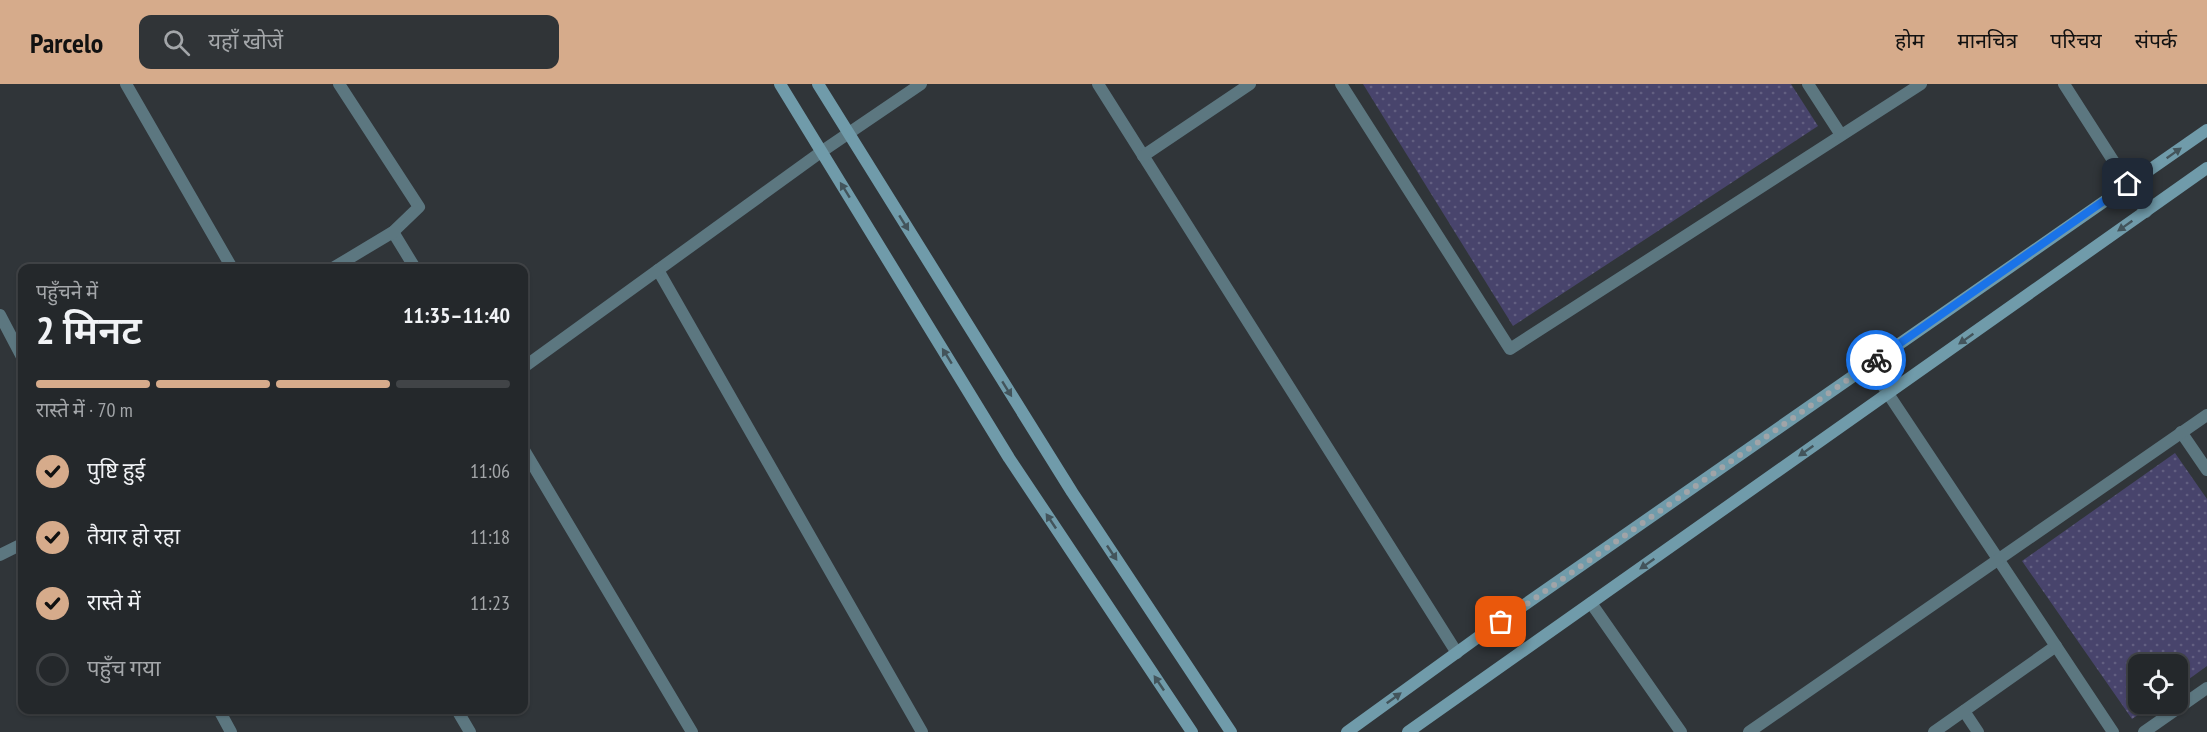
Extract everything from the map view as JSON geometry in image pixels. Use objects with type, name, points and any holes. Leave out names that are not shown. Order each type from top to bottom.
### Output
[{"type":"street","points":[[126,84],[230,264]]},
{"type":"street","points":[[339,84],[419,207],[393,232],[340,264]]},
{"type":"street","points":[[780,84],[1009,458],[1192,732]]},
{"type":"street","points":[[818,84],[1072,492],[1231,732]]},
{"type":"street","points":[[528,364],[821,152],[921,84]]},
{"type":"street","points":[[1098,84],[1457,653]]},
{"type":"street","points":[[1143,156],[1250,84]]},
{"type":"street","points":[[1341,84],[1510,349],[1921,84]]},
{"type":"street","points":[[1808,84],[1841,135]]},
{"type":"street","points":[[2064,84],[2146,212]]},
{"type":"street","points":[[1347,732],[2207,130]]},
{"type":"street","points":[[1408,732],[2207,168]]},
{"type":"street","points":[[393,232],[413,264]]},
{"type":"street","points":[[658,270],[922,732]]},
{"type":"street","points":[[0,315],[18,349]]},
{"type":"street","points":[[1869,365],[2113,732]]},
{"type":"street","points":[[1749,732],[2207,414]]},
{"type":"street","points":[[2181,432],[2207,470]]},
{"type":"street","points":[[528,457],[692,732]]},
{"type":"street","points":[[0,555],[18,546]]},
{"type":"street","points":[[1591,603],[1681,732]]},
{"type":"street","points":[[1934,732],[2056,646]]},
{"type":"street","points":[[2144,732],[2207,688]]},
{"type":"street","points":[[1964,711],[1978,732]]},
{"type":"street","points":[[221,714],[231,732]]},
{"type":"street","points":[[459,714],[470,732]]},
{"type":"shaded area","points":[[1363,84],[1791,84],[1818,126],[1513,326]]},
{"type":"shaded area","points":[[2175,453],[2207,499],[2207,666],[2188,680],[2188,654],[2128,654],[2128,713],[2022,561]]},
{"type":"shaded area","points":[[2129,714],[2139,714],[2132,719]]},
{"type":"way so far","points":[[1501,622],[1876,360]]},
{"type":"route","points":[[1876,360],[2128,184]]}]
